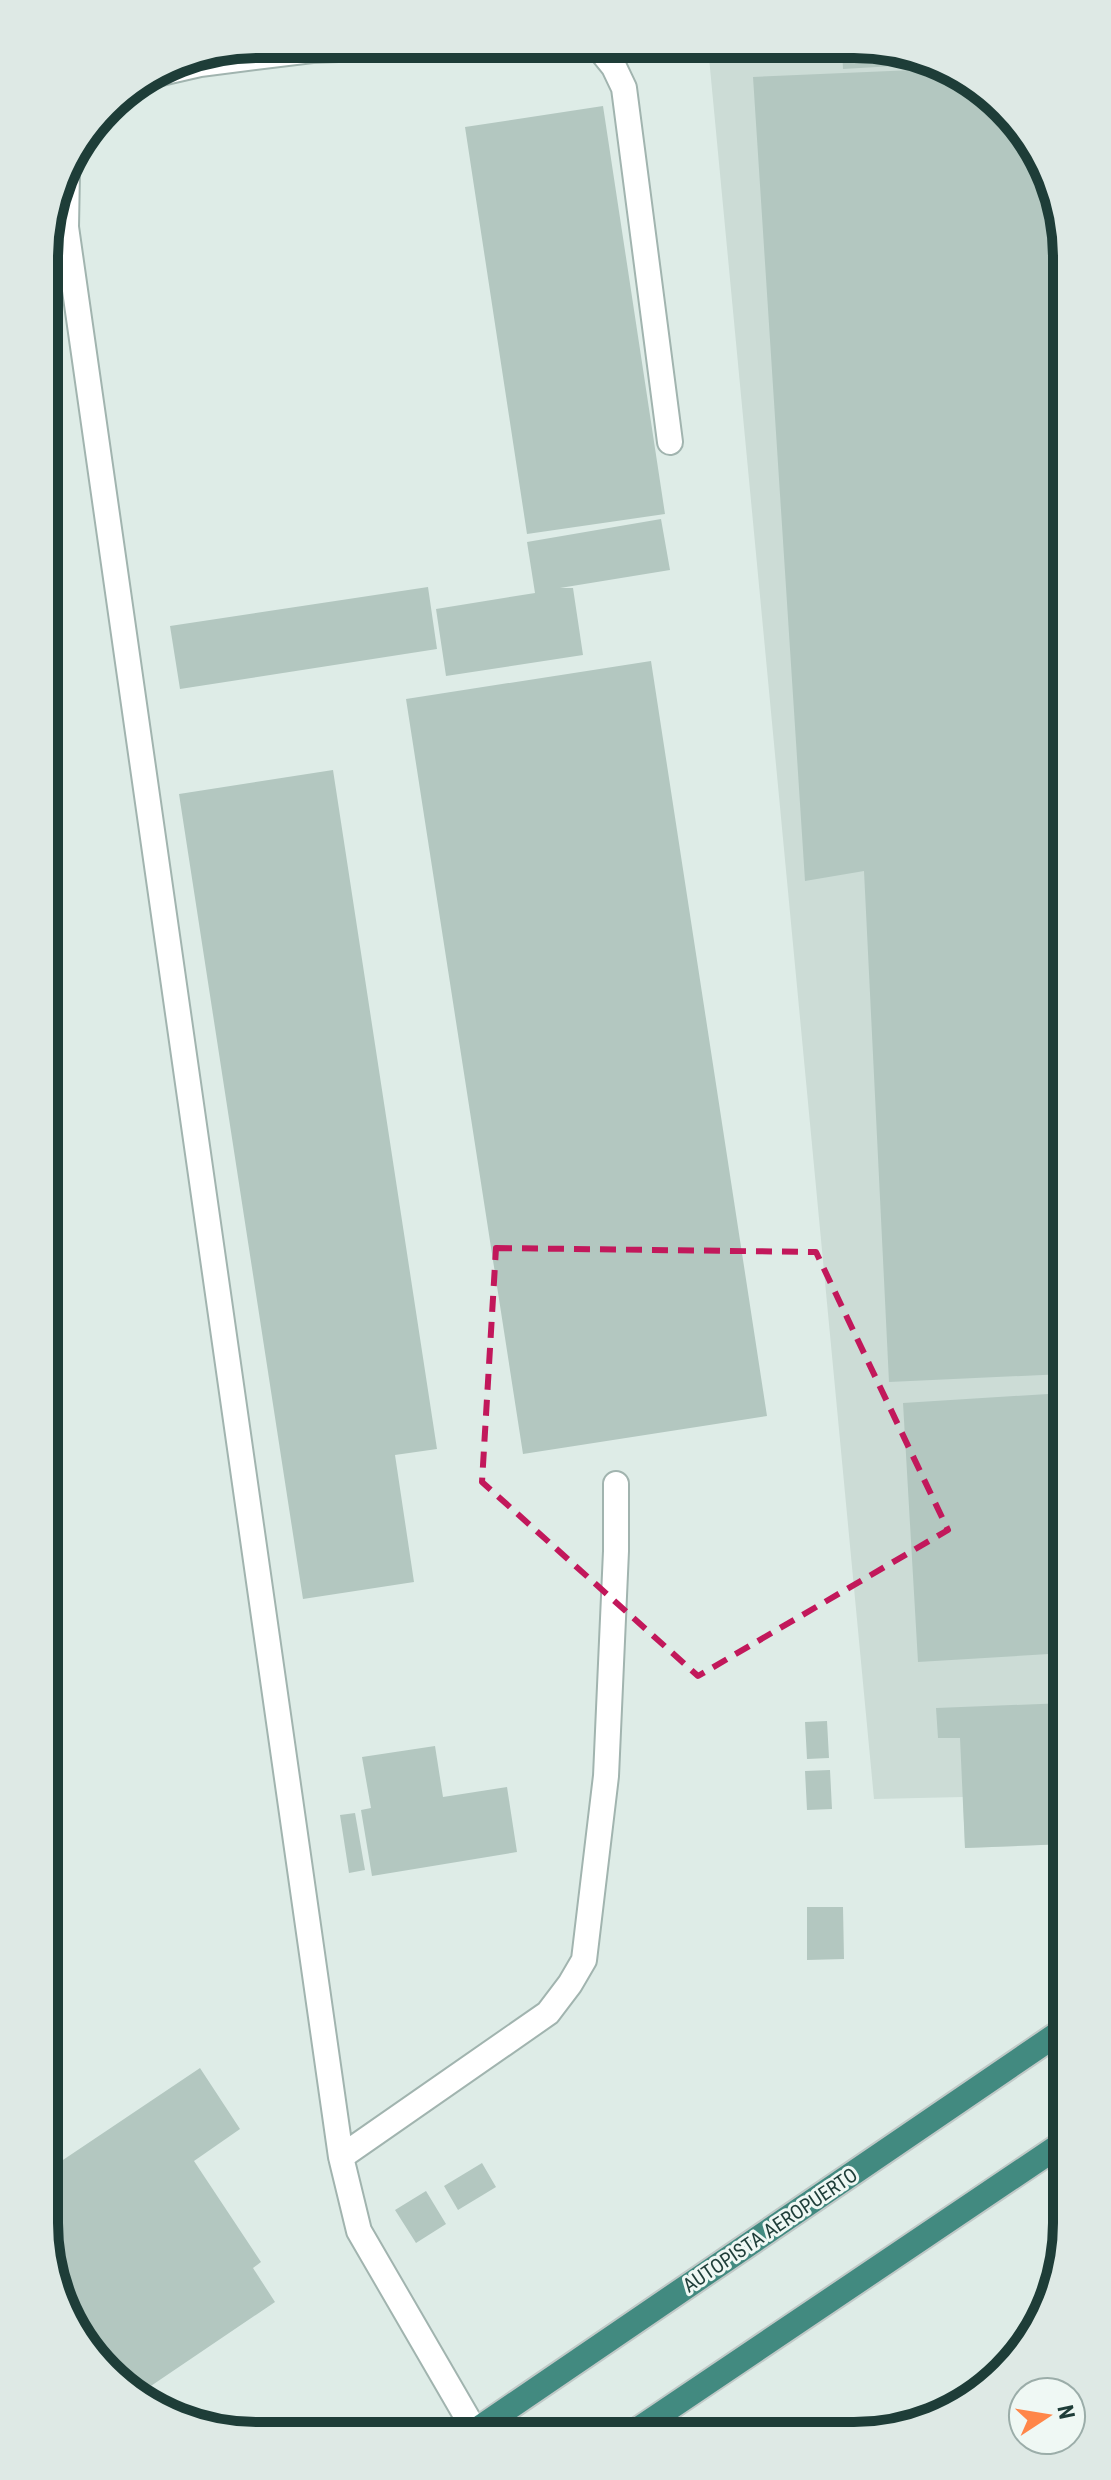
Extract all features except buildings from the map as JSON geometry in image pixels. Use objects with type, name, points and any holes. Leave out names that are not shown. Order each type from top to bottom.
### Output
[{"type":"highway","name":"AUTOPISTA AEROPUERTO","points":[[488,2422],[1053,2037]]},
{"type":"highway","points":[[649,2422],[1053,2150]]},
{"type":"lane","points":[[227,61],[248,58]]},
{"type":"lane","points":[[607,58],[624,88],[670,442]]},
{"type":"lane","points":[[66,202],[66,227],[341,2157],[359,2231],[470,2422]]},
{"type":"lane","points":[[341,2157],[548,2013],[584,1960],[606,1776],[616,1484]]},
{"type":"highlighted area","points":[[496,1248],[816,1252],[948,1530],[698,1676],[482,1482]]},
{"type":"shaded area","points":[[709,58],[867,58],[918,69],[942,79],[975,99],[1012,136],[1038,181],[1051,231],[1053,1844],[965,1848],[963,1797],[874,1799]]}]
